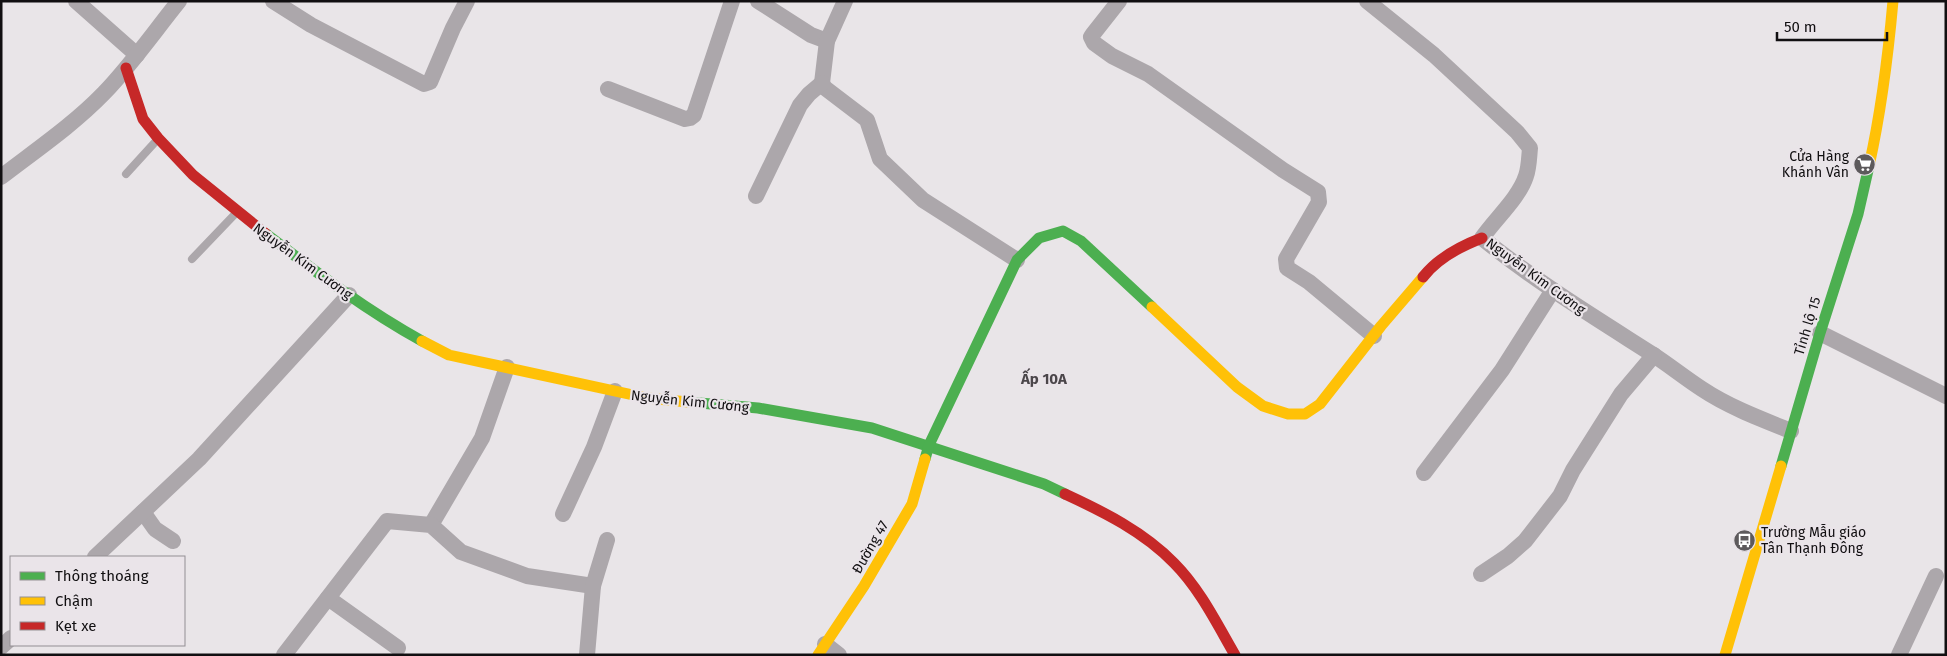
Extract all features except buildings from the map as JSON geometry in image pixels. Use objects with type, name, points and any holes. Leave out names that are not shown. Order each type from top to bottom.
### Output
[{"type":"street","points":[[76,1],[132,61]]},
{"type":"street","points":[[1,177],[71,124],[104,93],[179,1]]},
{"type":"street","points":[[273,1],[311,25],[424,84],[430,82],[453,28],[467,1]]},
{"type":"street","points":[[608,89],[685,119],[690,118],[694,115],[732,1]]},
{"type":"street","points":[[758,1],[811,35],[827,41]]},
{"type":"street","points":[[845,1],[827,41],[822,83],[824,88],[867,120],[880,159],[923,200],[1017,260]]},
{"type":"street","points":[[1119,1],[1093,34],[1094,43],[1112,56],[1148,74],[1282,170],[1318,192],[1319,202],[1286,259],[1287,268],[1309,282],[1374,336]]},
{"type":"street","name":"Nguyễn Kim Cương","points":[[1367,1],[1434,55],[1517,132],[1530,148],[1526,177],[1515,195],[1492,222],[1482,238],[1507,258],[1590,316],[1654,355],[1703,390],[1751,415],[1791,431]]},
{"type":"street","name":"Tỉnh lộ 15","points":[[1725,655],[1820,334],[1858,214],[1876,134],[1889,47],[1893,1]]},
{"type":"street","name":"Nguyễn Kim Cương","points":[[132,61],[143,119],[193,175],[326,279],[400,329],[449,355],[647,398],[758,408],[872,428],[1044,484],[1105,512],[1143,536],[1174,563],[1201,597],[1235,655]]},
{"type":"street","points":[[756,196],[800,105],[822,83]]},
{"type":"street","name":"Đường 47","points":[[821,649],[864,586],[912,504],[929,445],[1017,260],[1039,238],[1063,231],[1081,241],[1237,387],[1263,406],[1288,414],[1305,414],[1320,404],[1429,269],[1466,244],[1482,238]]},
{"type":"street","points":[[1424,473],[1502,370],[1553,290]]},
{"type":"street","points":[[96,556],[199,459],[349,295]]},
{"type":"street","points":[[1820,334],[1946,396]]},
{"type":"street","points":[[1481,574],[1508,556],[1525,541],[1560,496],[1577,463],[1621,394],[1654,355]]},
{"type":"street","points":[[431,525],[482,438],[507,367]]},
{"type":"street","points":[[563,514],[594,447],[615,391]]},
{"type":"street","points":[[143,512],[155,529],[173,541]]},
{"type":"street","points":[[284,655],[386,521],[431,525],[461,552],[527,576],[593,586]]},
{"type":"street","points":[[587,655],[593,586],[607,540]]},
{"type":"street","points":[[1899,655],[1936,576]]},
{"type":"street","points":[[328,598],[398,648]]},
{"type":"street","points":[[821,649],[838,655]]},
{"type":"lane","points":[[126,174],[158,138]]},
{"type":"lane","points":[[192,259],[238,212]]},
{"type":"traffic: fast","points":[[1781,466],[1820,333],[1858,214],[1869,166]]},
{"type":"traffic: fast","points":[[925,459],[929,445],[1017,260],[1039,238],[1063,231],[1081,241],[1152,307]]},
{"type":"traffic: fast","points":[[266,234],[362,304],[422,341]]},
{"type":"traffic: fast","points":[[688,402],[758,408],[872,428],[1044,484],[1065,494]]},
{"type":"traffic: slow","points":[[1869,166],[1884,84],[1893,1]]},
{"type":"traffic: slow","points":[[1152,307],[1237,387],[1263,406],[1288,414],[1305,414],[1320,404],[1381,326],[1423,277]]},
{"type":"traffic: slow","points":[[422,341],[449,355],[647,398],[688,402]]},
{"type":"traffic: slow","points":[[818,655],[864,586],[912,504],[925,459]]},
{"type":"traffic: slow","points":[[1725,655],[1781,466]]},
{"type":"traffic: jam","points":[[126,68],[143,119],[158,138],[193,175],[266,234]]},
{"type":"traffic: jam","points":[[1423,277],[1435,264],[1450,254],[1482,238]]},
{"type":"traffic: jam","points":[[1065,494],[1137,532],[1174,563],[1208,607],[1235,655]]},
{"type":"place","name":"Cửa Hàng Khánh Vân","points":[[1865,164]]},
{"type":"place","name":"Trường Mẫu giáo Tân Thạnh Đông","points":[[1745,540]]},
{"type":"district","name":"Ấp 10A","points":[[1044,379]]}]
